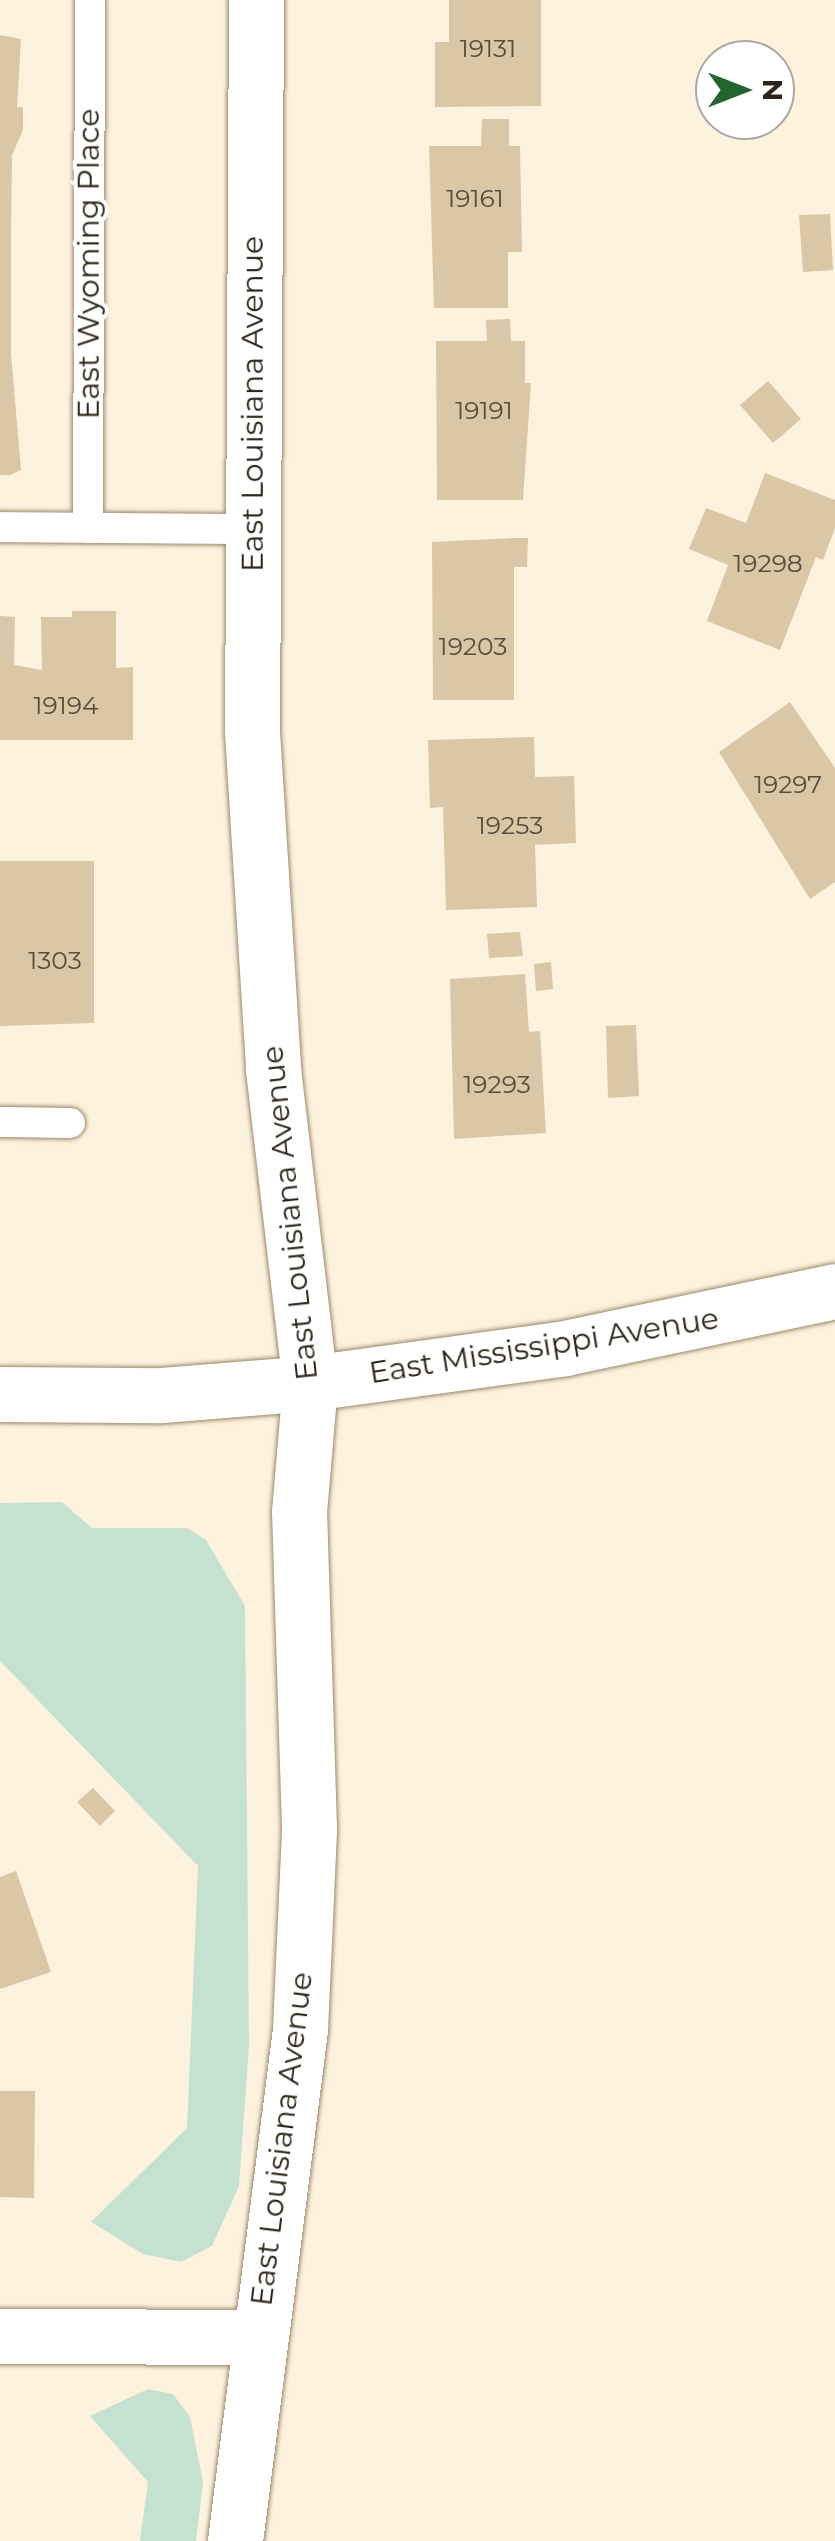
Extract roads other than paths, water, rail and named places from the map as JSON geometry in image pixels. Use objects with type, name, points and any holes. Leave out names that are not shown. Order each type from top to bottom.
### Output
[{"type":"street","name":"East Louisiana Avenue","points":[[236,2541],[258,2337],[300,2029],[309,1828],[300,1512],[310,1383],[273,1069],[252,732],[256,0]]},
{"type":"street","name":"East Mississippi Avenue","points":[[0,1394],[162,1395],[310,1383],[565,1348],[835,1291]]},
{"type":"street","points":[[0,2336],[258,2337]]},
{"type":"lane","name":"East Wyoming Place","points":[[88,528],[90,0]]},
{"type":"lane","points":[[0,527],[251,529]]},
{"type":"lane","points":[[0,1122],[70,1122]]}]
